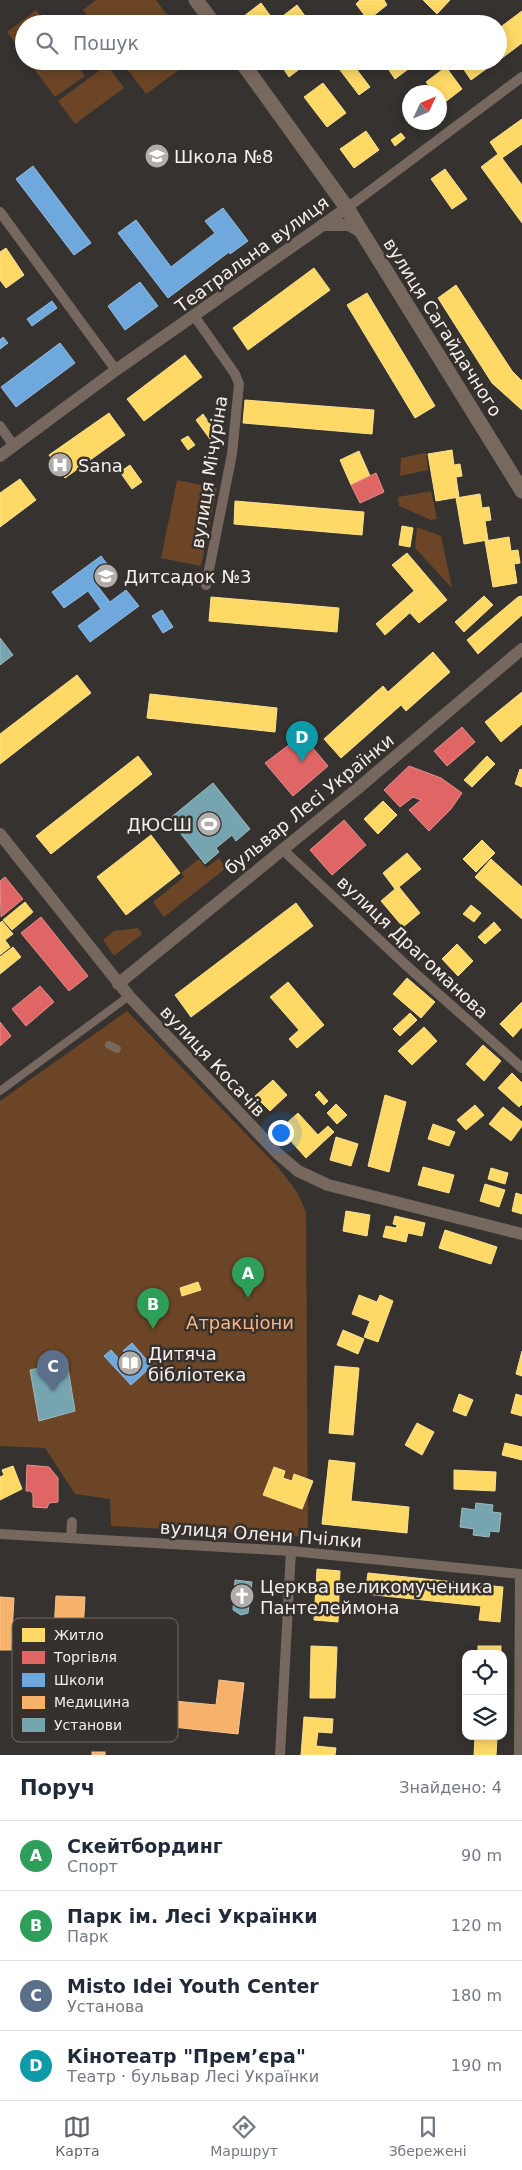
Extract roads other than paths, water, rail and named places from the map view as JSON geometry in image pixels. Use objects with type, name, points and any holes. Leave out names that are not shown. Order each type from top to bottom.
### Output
[{"type":"main road","points":[[196,0],[207,15]]},
{"type":"main road","name":"вулиця Сагайдачного","points":[[247,70],[347,208],[522,492]]},
{"type":"street","name":"Театральна вулиця","points":[[0,456],[116,370],[347,208],[522,77]]},
{"type":"street","points":[[0,212],[116,370]]},
{"type":"street","points":[[322,225],[349,225],[363,233]]},
{"type":"street","name":"вулиця Мічуріна","points":[[195,316],[240,384],[232,454],[206,585]]},
{"type":"street","points":[[0,426],[14,446]]},
{"type":"street","name":"бульвар Лесі Українки","points":[[118,984],[282,848],[357,789],[522,649]]},
{"type":"street","name":"вулиця Косачів","points":[[0,834],[118,984],[244,1120],[298,1171],[328,1185],[522,1234]]},
{"type":"street","name":"вулиця Драгоманова","points":[[282,848],[408,967],[522,1068]]},
{"type":"street","points":[[0,1091],[129,996]]},
{"type":"street","points":[[108,1045],[117,1049]]},
{"type":"street","points":[[71,1537],[72,1522]]},
{"type":"street","name":"вулиця Олени Пчілки","points":[[0,1534],[291,1551],[520,1574],[519,1755]]},
{"type":"street","points":[[280,1755],[291,1551]]},
{"type":"place","name":"Школа №8","points":[[157,156]]},
{"type":"place","name":"Sana","points":[[60,465]]},
{"type":"place","name":"Дитсадок №3","points":[[106,576]]},
{"type":"place","name":"Кінотеатр \"Прем’єра\"","points":[[302,762]]},
{"type":"place","name":"ДЮСШ","points":[[209,824]]},
{"type":"place","name":"Скейтбординг","points":[[248,1298]]},
{"type":"place","name":"Парк ім. Лесі Українки","points":[[153,1329]]},
{"type":"place","name":"Дитяча бібліотека","points":[[130,1363]]},
{"type":"place","name":"Misto Idei Youth Center","points":[[53,1391]]},
{"type":"place","name":"Церква великомученика Пантелеймона","points":[[242,1596]]},
{"type":"park label","name":"Атракціони","points":[[240,1322]]}]
